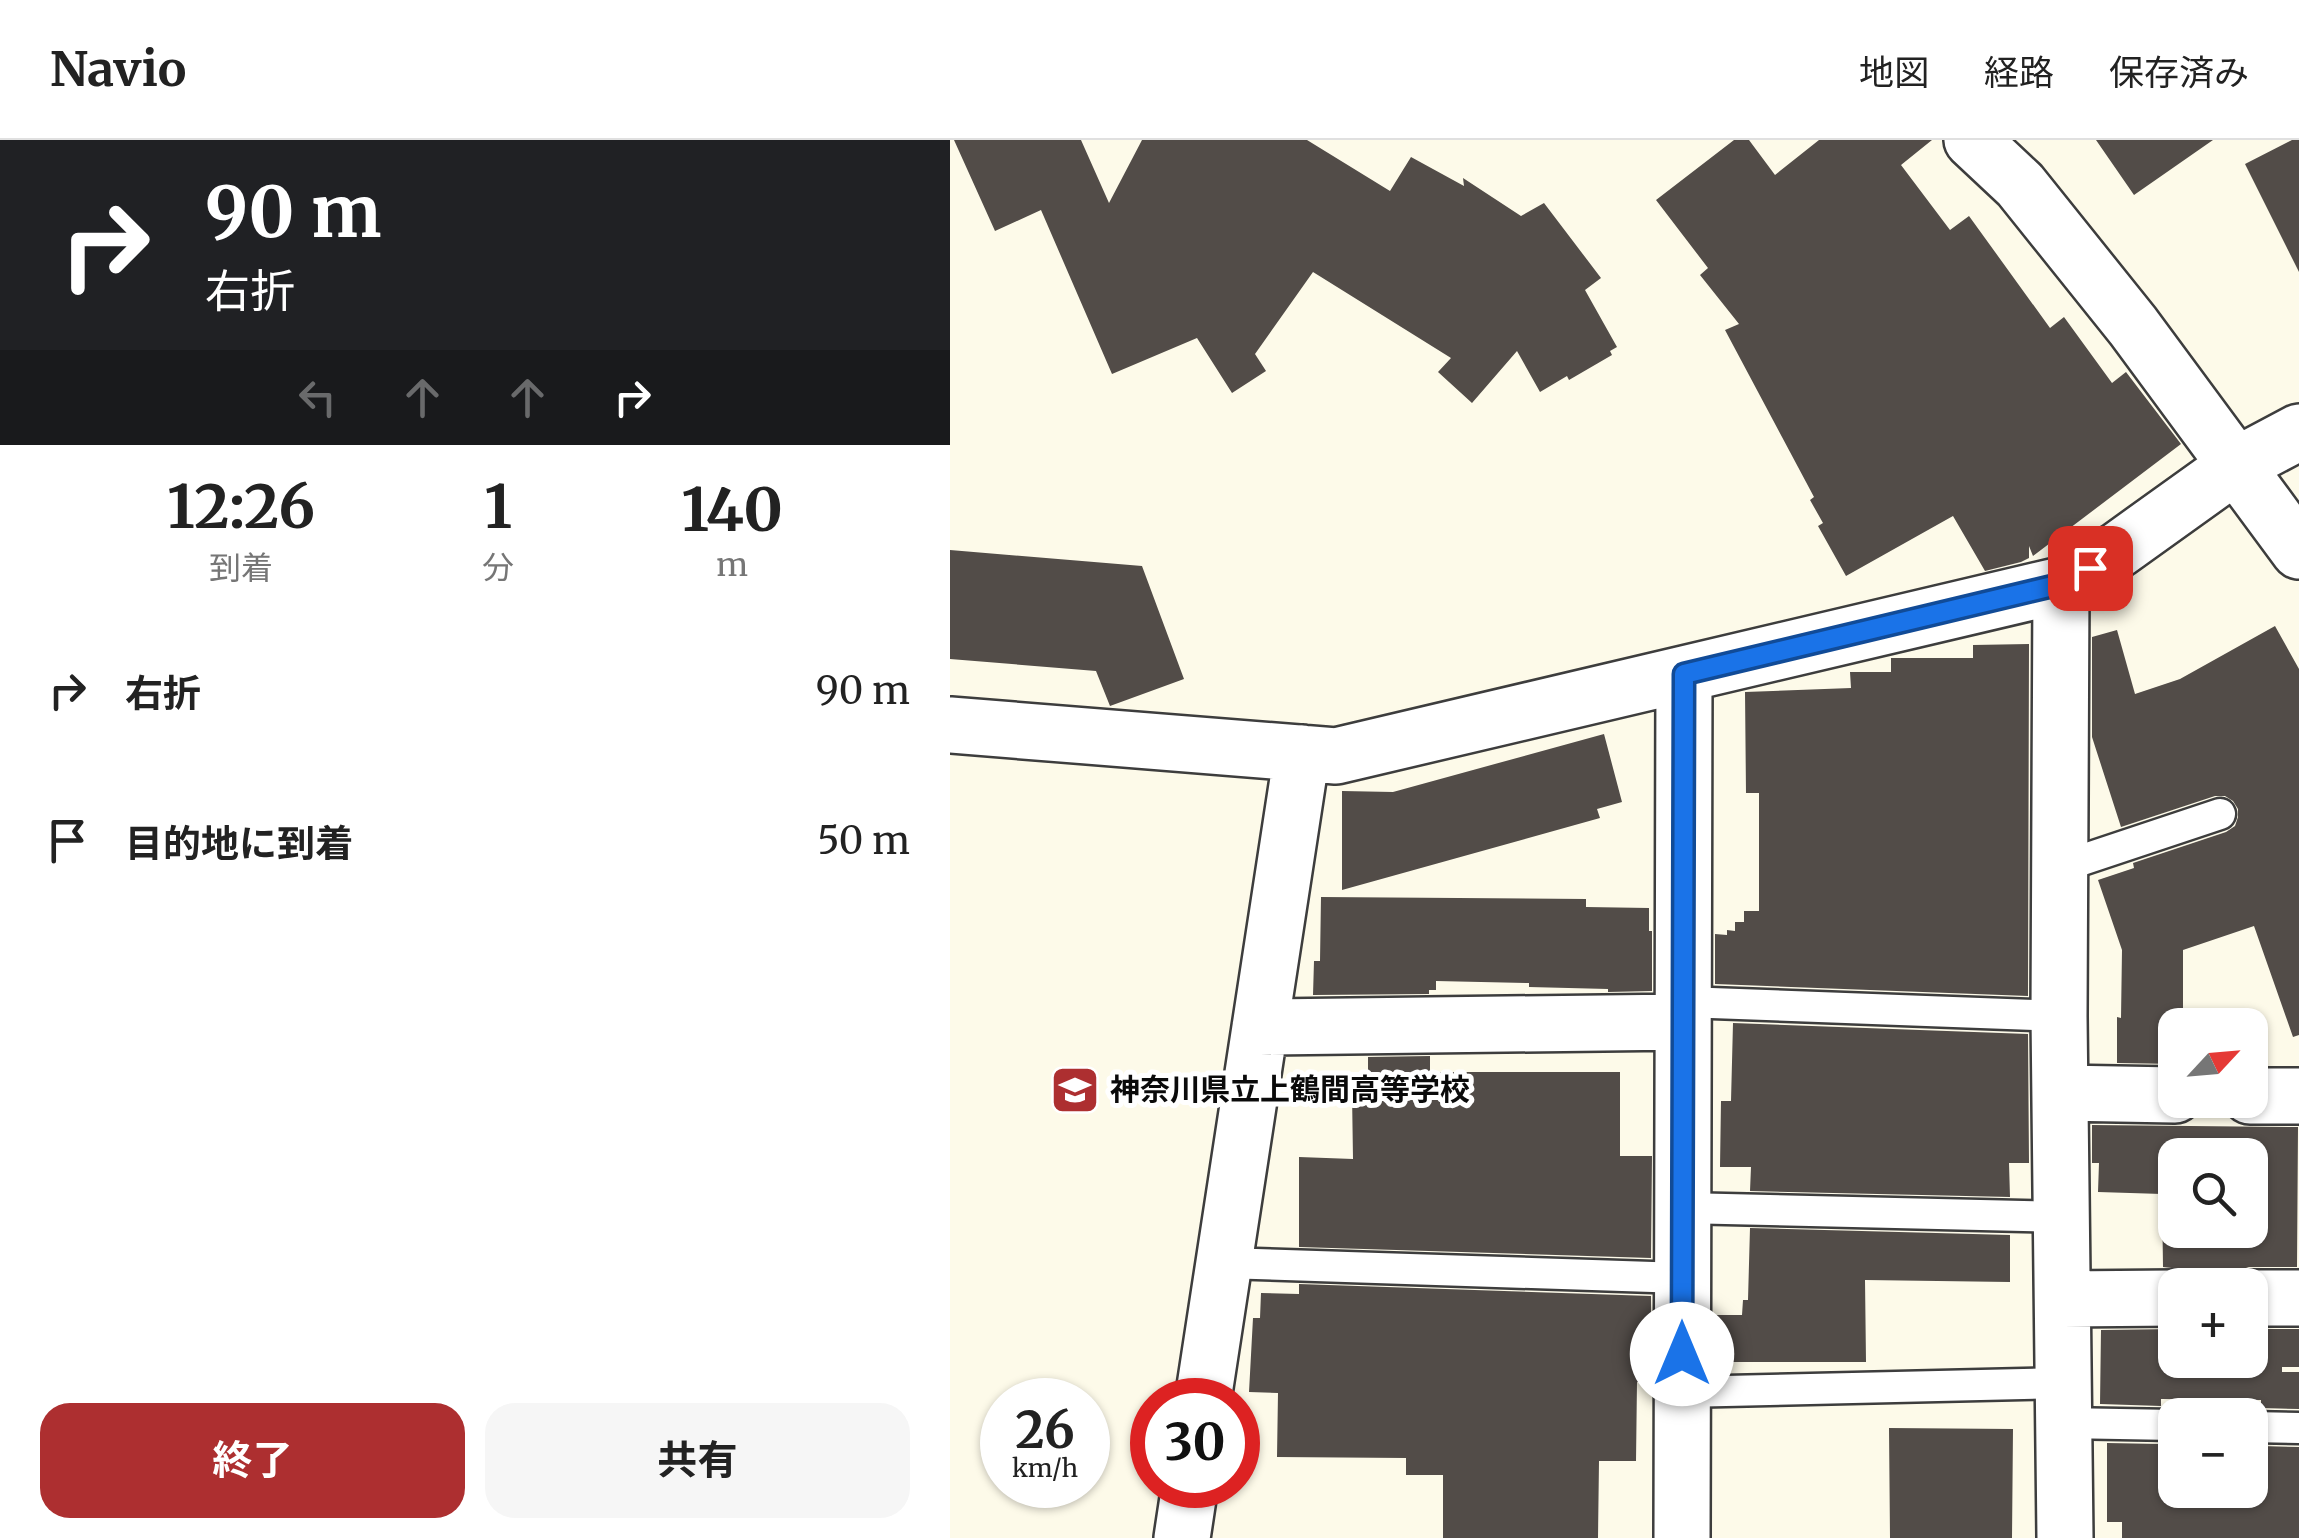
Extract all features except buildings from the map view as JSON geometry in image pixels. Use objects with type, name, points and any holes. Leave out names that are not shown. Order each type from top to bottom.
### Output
[{"type":"street","points":[[1972,140],[2031,199],[2133,326],[2299,551]]},
{"type":"street","points":[[950,725],[1336,756],[2061,584],[2118,550],[2235,466],[2299,432]]},
{"type":"street","points":[[2061,584],[2060,1094],[2065,1538]]},
{"type":"street","points":[[1682,1538],[1684,674]]},
{"type":"street","points":[[1206,1378],[1302,753]]},
{"type":"street","points":[[1260,1027],[1683,1012]]},
{"type":"street","points":[[2060,1094],[2158,1095]]},
{"type":"street","points":[[2268,1096],[2299,1096]]},
{"type":"street","points":[[2063,1299],[2158,1298]]},
{"type":"street","points":[[2268,1298],[2299,1298]]},
{"type":"street","points":[[1182,1538],[1187,1508]]},
{"type":"lane","points":[[2060,867],[2220,814]]},
{"type":"lane","points":[[1683,1012],[2060,1016]]},
{"type":"lane","points":[[1682,1208],[2062,1217]]},
{"type":"lane","points":[[1224,1263],[1682,1278]]},
{"type":"lane","points":[[1682,1392],[2064,1403],[2158,1422]]},
{"type":"lane","points":[[2268,1427],[2299,1428]]},
{"type":"place","name":"神奈川県立上鶴間高等学校","points":[[1075,1090]]},
{"type":"route","points":[[1682,1354],[1684,674],[2061,584],[2090,568]]}]
